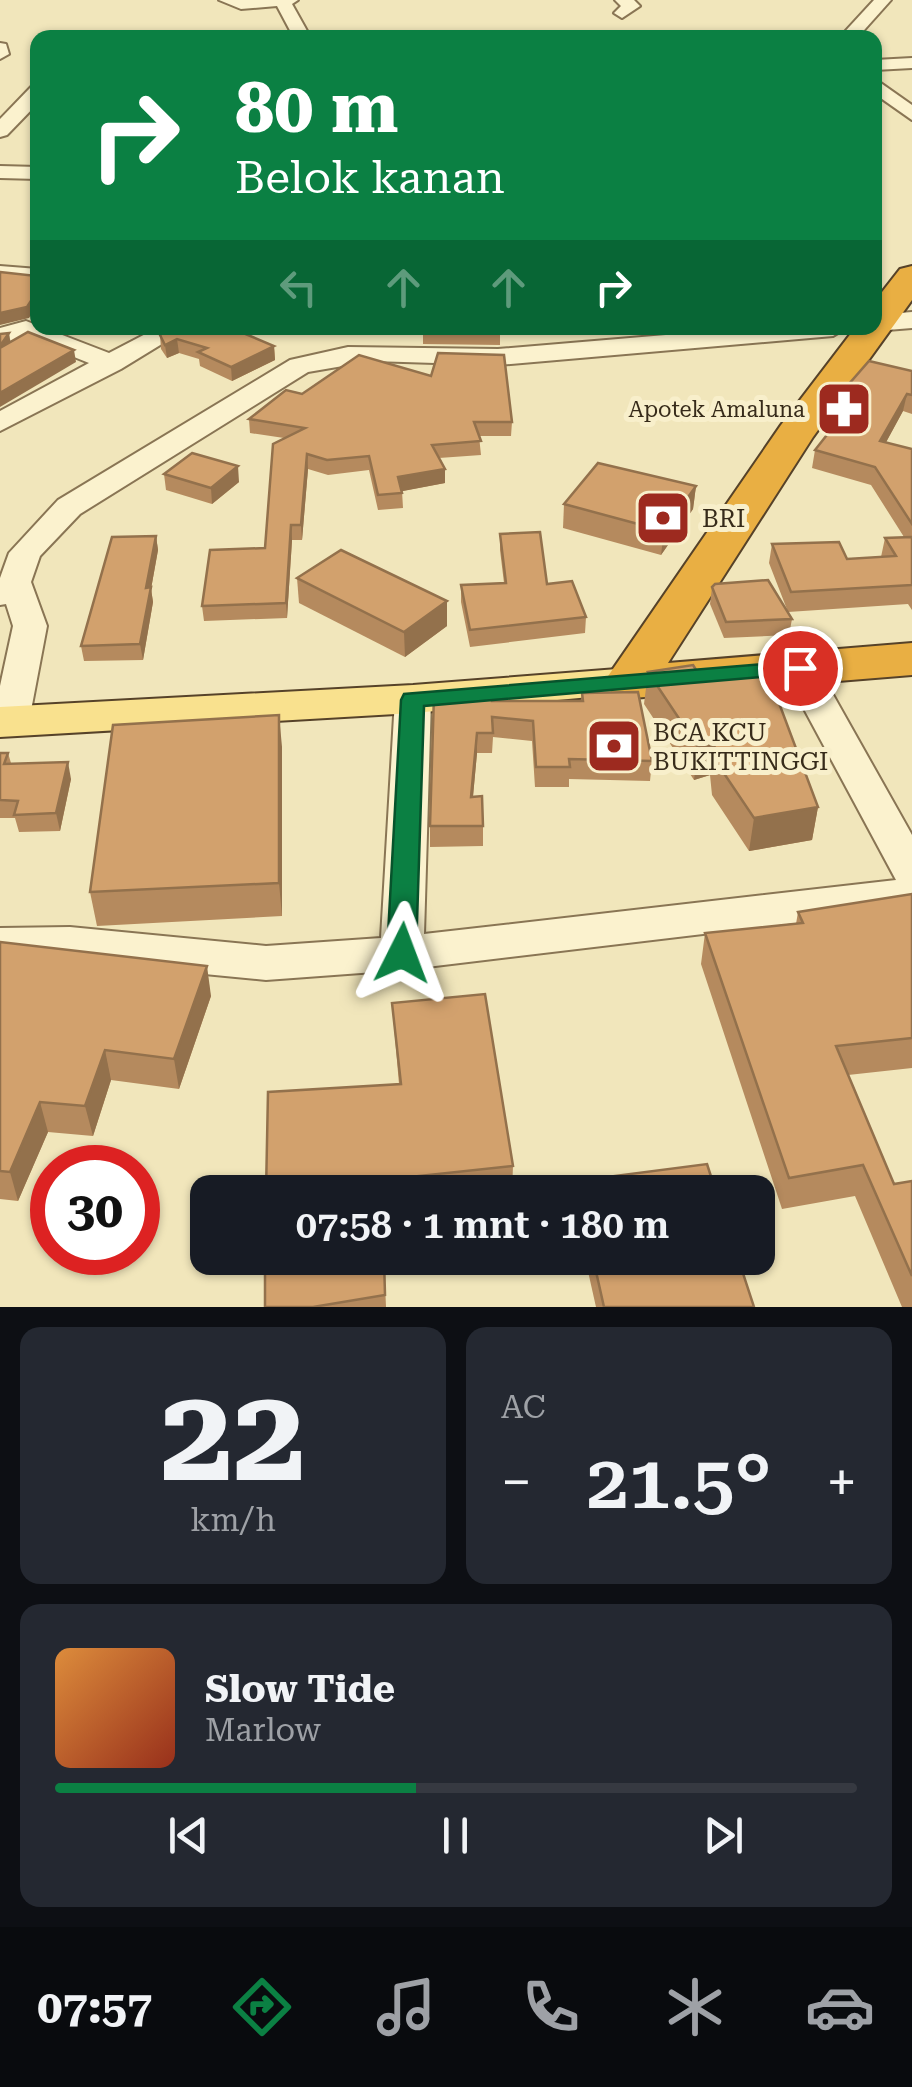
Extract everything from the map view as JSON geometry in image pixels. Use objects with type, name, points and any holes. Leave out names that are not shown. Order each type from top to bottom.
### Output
[{"type":"highway","points":[[889,322],[912,276]]},
{"type":"highway","points":[[630,682],[795,434],[878,335]]},
{"type":"highway","points":[[630,682],[912,659]]},
{"type":"main road","points":[[5,721],[413,700],[630,682]]},
{"type":"street","points":[[232,8],[290,0]]},
{"type":"street","points":[[855,30],[883,0]]},
{"type":"street","points":[[282,1],[298,30]]},
{"type":"street","points":[[882,65],[912,63]]},
{"type":"street","points":[[0,129],[30,88]]},
{"type":"street","points":[[884,98],[912,114]]},
{"type":"street","points":[[0,129],[30,129]]},
{"type":"street","points":[[0,172],[30,173]]},
{"type":"street","points":[[0,273],[30,275]]},
{"type":"street","points":[[0,336],[30,332]]},
{"type":"street","points":[[39,335],[112,363]]},
{"type":"street","points":[[0,422],[162,335]]},
{"type":"street","points":[[377,353],[396,335]]},
{"type":"street","points":[[5,721],[30,626],[8,583],[25,553],[70,507],[299,366],[329,355],[498,358],[755,335]]},
{"type":"street","points":[[800,668],[912,872]]},
{"type":"street","points":[[402,953],[413,700]]},
{"type":"street","points":[[0,945],[97,946],[237,963],[402,953],[912,894]]},
{"type":"building","points":[[0,272],[30,275],[27,307],[0,313]]},
{"type":"building","points":[[28,332],[74,350],[0,393],[0,348]]},
{"type":"building","points":[[160,335],[248,335],[274,346],[231,367],[198,352],[207,348],[177,339],[165,345]]},
{"type":"building","points":[[438,353],[504,355],[512,422],[474,422],[481,441],[432,445],[445,469],[398,477],[402,493],[378,495],[369,456],[327,460],[307,454],[301,525],[291,525],[286,603],[202,606],[210,550],[265,548],[273,444],[305,428],[249,419],[286,390],[302,394],[359,355],[431,376]]},
{"type":"building","points":[[869,361],[912,371],[912,395],[907,394],[880,441],[912,449],[912,524],[875,467],[815,450],[845,412],[828,408]]},
{"type":"building","points":[[192,453],[238,466],[211,488],[164,474]]},
{"type":"building","points":[[598,463],[696,486],[664,531],[564,504]]},
{"type":"building","points":[[540,532],[547,584],[572,581],[586,617],[470,630],[461,585],[506,583],[500,534]]},
{"type":"building","points":[[156,536],[140,644],[81,646],[112,537]]},
{"type":"building","points":[[912,537],[912,585],[791,592],[772,544],[839,542],[847,559],[896,556],[885,538]]},
{"type":"building","points":[[341,550],[447,601],[404,632],[297,578]]},
{"type":"building","points":[[768,580],[792,619],[726,622],[712,587],[715,584]]},
{"type":"building","points":[[693,665],[703,681],[767,671],[818,807],[754,818],[717,763],[714,743],[698,747],[648,672]]},
{"type":"building","points":[[638,692],[652,761],[569,759],[570,767],[536,767],[533,721],[492,717],[493,733],[477,733],[471,797],[482,796],[483,826],[430,826],[434,695],[492,695],[492,701],[583,701],[582,693]]},
{"type":"building","points":[[279,715],[279,883],[90,892],[113,725]]},
{"type":"building","points":[[0,753],[8,753],[4,764],[68,762],[56,813],[14,815],[18,801],[0,800]]},
{"type":"building","points":[[912,894],[912,1038],[836,1046],[894,1184],[912,1181],[912,1276],[863,1165],[789,1178],[705,933],[803,923],[798,912]]},
{"type":"building","points":[[0,942],[207,966],[174,1059],[105,1050],[85,1106],[40,1102],[10,1172],[0,1171]]},
{"type":"building","points":[[485,994],[513,1166],[428,1175],[266,1175],[268,1092],[401,1084],[392,1003]]},
{"type":"building","points":[[707,1164],[711,1175],[622,1175]]},
{"type":"building","points":[[265,1275],[384,1275],[385,1295],[313,1307],[265,1307]]},
{"type":"building","points":[[597,1275],[744,1275],[754,1307],[604,1307]]},
{"type":"place","name":"Apotek Amaluna","points":[[844,409]]},
{"type":"place","name":"BRI","points":[[663,518]]},
{"type":"place","name":"BCA KCU BUKITTINGGI","points":[[614,746]]},
{"type":"route","points":[[402,953],[413,700],[800,668]]}]
